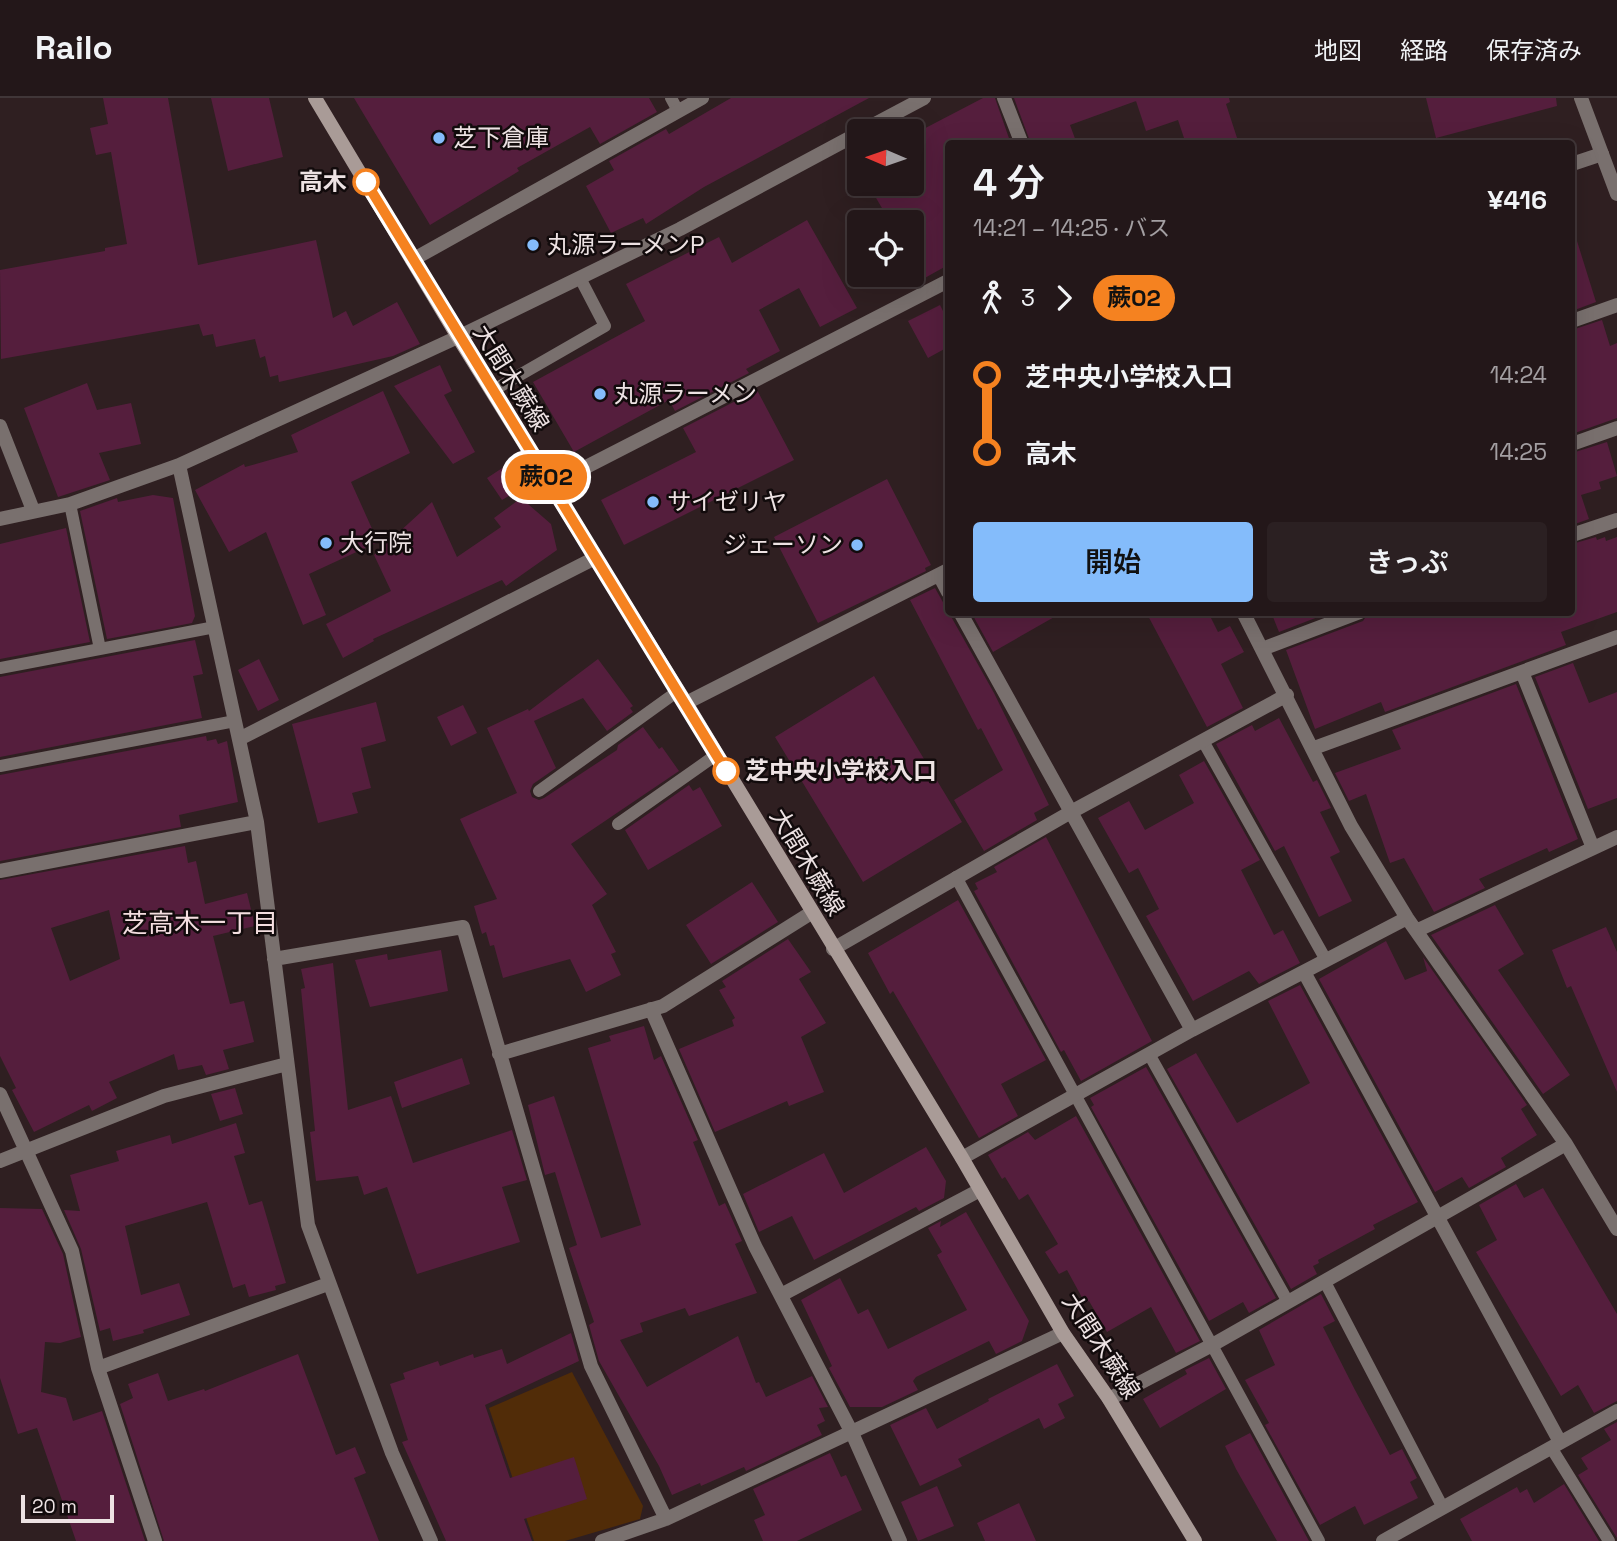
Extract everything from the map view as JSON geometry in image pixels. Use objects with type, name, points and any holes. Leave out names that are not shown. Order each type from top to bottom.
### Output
[{"type":"main road","name":"大間木蕨線","points":[[315,98],[458,337],[682,697],[962,1158],[1063,1333],[1109,1399],[1195,1541]]},
{"type":"street","points":[[412,260],[674,105],[702,98]]},
{"type":"street","points":[[885,119],[924,98]]},
{"type":"street","points":[[1004,98],[1021,140]]},
{"type":"street","points":[[1581,98],[1617,194]]},
{"type":"street","points":[[0,519],[70,504],[179,465],[580,278],[680,229],[847,140]]},
{"type":"street","points":[[1575,163],[1602,155]]},
{"type":"street","points":[[551,485],[945,283]]},
{"type":"street","points":[[1575,320],[1617,305]]},
{"type":"street","points":[[0,426],[33,510]]},
{"type":"street","points":[[1575,443],[1617,428]]},
{"type":"street","points":[[179,465],[257,821],[308,1225],[391,1453],[431,1541]]},
{"type":"street","points":[[1575,534],[1617,520]]},
{"type":"street","points":[[239,739],[595,558]]},
{"type":"street","points":[[682,697],[944,573]]},
{"type":"street","points":[[962,616],[1192,1030]]},
{"type":"street","points":[[1245,616],[1351,826],[1407,918],[1566,1144],[1617,1229]]},
{"type":"street","points":[[1262,649],[1349,616]]},
{"type":"street","points":[[1314,748],[1617,637]]},
{"type":"street","points":[[1522,672],[1594,848]]},
{"type":"street","points":[[833,949],[1071,812],[1287,695]]},
{"type":"street","points":[[0,871],[257,821]]},
{"type":"street","points":[[1418,930],[1617,837]]},
{"type":"street","points":[[499,1054],[663,1006],[811,913]]},
{"type":"street","points":[[962,1158],[1192,1030],[1407,918]]},
{"type":"street","points":[[274,959],[463,927],[590,1366],[667,1519]]},
{"type":"street","points":[[1304,972],[1437,1216],[1556,1446]]},
{"type":"street","points":[[651,1009],[755,1246],[852,1433],[900,1541]]},
{"type":"street","points":[[0,1161],[163,1096],[287,1064]]},
{"type":"street","points":[[0,1094],[28,1150],[72,1251],[98,1368],[155,1541]]},
{"type":"street","points":[[1109,1399],[1214,1344],[1566,1144]]},
{"type":"street","points":[[781,1295],[980,1190]]},
{"type":"street","points":[[98,1368],[328,1284]]},
{"type":"street","points":[[602,1541],[667,1519],[1063,1333]]},
{"type":"street","points":[[1383,1541],[1617,1411]]},
{"type":"lane","points":[[492,391],[605,326],[580,278]]},
{"type":"lane","points":[[70,504],[100,649]]},
{"type":"lane","points":[[0,668],[215,627]]},
{"type":"lane","points":[[540,791],[682,697]]},
{"type":"lane","points":[[0,766],[236,721]]},
{"type":"lane","points":[[1203,741],[1326,960]]},
{"type":"lane","points":[[618,824],[716,755]]},
{"type":"lane","points":[[956,877],[1214,1344],[1319,1541]]},
{"type":"lane","points":[[1149,1054],[1287,1302]]},
{"type":"lane","points":[[1325,1282],[1443,1508]]},
{"type":"lane","points":[[1556,1446],[1609,1541]]},
{"type":"shaded area","points":[[572,1372],[643,1506],[640,1519],[565,1541],[534,1541],[489,1408]]},
{"type":"building","points":[[103,98],[168,98],[198,265],[316,240],[333,318],[346,311],[353,326],[397,302],[420,344],[393,356],[279,382],[278,375],[270,377],[265,356],[260,358],[255,339],[216,347],[213,334],[203,336],[199,324],[1,359],[0,270],[105,251],[105,248],[127,244],[111,152],[96,155],[90,128],[108,124]]},
{"type":"building","points":[[211,98],[269,98],[283,157],[228,171]]},
{"type":"building","name":"芝下倉庫","points":[[354,98],[649,98],[657,112],[600,144],[590,127],[517,168],[519,171],[430,225]]},
{"type":"building","points":[[731,98],[869,98],[704,187],[646,224],[643,218],[611,233],[586,186],[614,170],[609,161],[666,129],[669,134]]},
{"type":"building","points":[[983,98],[995,98],[1010,140],[945,140],[945,267],[924,278],[924,210],[883,210],[875,196],[924,196],[924,129]]},
{"type":"building","points":[[1014,98],[1135,98],[1136,101],[1070,125],[1076,140],[1030,140]]},
{"type":"building","points":[[1135,98],[1229,98],[1230,102],[1226,104],[1238,140],[1185,140],[1178,120],[1146,131]]},
{"type":"building","points":[[1426,98],[1556,98],[1557,106],[1436,138]]},
{"type":"building","points":[[807,220],[857,308],[820,327],[799,288],[759,310],[780,351],[746,369],[749,373],[675,411],[669,400],[574,452],[533,382],[645,321],[626,284],[719,237],[732,263]]},
{"type":"building","points":[[1575,241],[1596,302],[1575,310]]},
{"type":"building","points":[[940,305],[945,315],[945,349],[928,358],[908,321]]},
{"type":"building","points":[[1602,320],[1610,346],[1617,343],[1617,418],[1575,433],[1575,329]]},
{"type":"building","points":[[440,365],[452,391],[444,395],[475,452],[453,464],[394,386]]},
{"type":"building","points":[[87,383],[97,410],[131,403],[141,444],[99,453],[110,480],[58,497],[24,408]]},
{"type":"building","points":[[757,390],[794,460],[624,545],[601,500],[696,452],[683,428]]},
{"type":"building","points":[[383,391],[410,453],[351,482],[378,542],[309,574],[326,615],[303,625],[266,532],[229,552],[195,490],[244,464],[245,467],[298,452],[291,435]]},
{"type":"building","points":[[1607,442],[1617,476],[1599,482],[1601,489],[1581,495],[1589,519],[1575,524],[1575,452]]},
{"type":"building","points":[[510,463],[525,486],[502,500],[487,478]]},
{"type":"building","points":[[887,479],[931,565],[925,568],[926,571],[818,623],[774,537]]},
{"type":"building","points":[[153,495],[173,498],[195,616],[192,623],[107,639],[80,511],[117,498],[118,502]]},
{"type":"building","points":[[521,498],[551,524],[557,550],[506,586],[502,580],[373,639],[374,641],[343,658],[326,624],[391,591],[374,555],[432,502],[457,557],[501,527],[494,518]]},
{"type":"building","points":[[66,528],[90,642],[0,659],[0,544]]},
{"type":"building","points":[[1596,537],[1597,540],[1605,537],[1606,541],[1617,537],[1617,612],[1561,632],[1566,645],[1385,712],[1381,702],[1315,729],[1286,650],[1363,621],[1366,616],[1575,616],[1575,543]]},
{"type":"building","points":[[935,588],[945,606],[945,616],[951,616],[994,693],[1049,805],[1034,813],[1037,820],[984,851],[954,800],[1003,770],[981,728],[978,730],[910,600]]},
{"type":"building","points":[[973,616],[1056,616],[993,652]]},
{"type":"building","points":[[1148,616],[1210,616],[1218,632],[1230,626],[1244,652],[1221,664],[1243,708],[1207,727]]},
{"type":"building","points":[[1273,616],[1321,616],[1279,632]]},
{"type":"building","points":[[195,640],[203,674],[193,676],[202,718],[0,757],[0,677]]},
{"type":"building","points":[[259,659],[279,700],[258,711],[238,670]]},
{"type":"building","points":[[598,659],[633,706],[630,708],[633,712],[607,731],[583,698],[534,721],[556,768],[533,784],[530,791],[532,797],[539,800],[544,798],[617,750],[618,745],[643,727],[679,771],[571,844],[607,894],[592,905],[616,952],[611,954],[621,975],[586,992],[570,959],[503,978],[494,945],[490,946],[486,932],[482,934],[474,906],[497,899],[460,819],[517,793],[487,728],[528,709],[529,711]]},
{"type":"building","points":[[1573,663],[1589,703],[1617,692],[1617,798],[1588,809],[1535,677]]},
{"type":"building","points":[[874,676],[962,822],[863,882],[775,737]]},
{"type":"building","points":[[1516,684],[1578,839],[1549,852],[1547,848],[1479,879],[1485,888],[1434,912],[1404,858],[1390,863],[1366,794],[1349,801],[1335,773],[1401,749],[1392,730]]},
{"type":"building","points":[[376,702],[386,741],[361,748],[371,788],[352,793],[358,813],[318,823],[292,724]]},
{"type":"building","points":[[463,705],[477,733],[451,746],[437,717]]},
{"type":"building","points":[[1279,718],[1313,782],[1317,780],[1331,808],[1320,812],[1340,852],[1330,857],[1352,901],[1319,917],[1284,846],[1275,851],[1216,744],[1252,725],[1255,731]]},
{"type":"building","points":[[206,736],[207,741],[216,739],[218,744],[227,741],[238,802],[179,815],[181,827],[0,861],[0,775]]},
{"type":"building","points":[[1204,761],[1260,860],[1241,870],[1274,935],[1283,930],[1300,963],[1259,984],[1249,971],[1193,1001],[1146,916],[1159,909],[1138,868],[1129,873],[1098,818],[1129,801],[1145,830],[1194,803],[1179,775]]},
{"type":"building","points":[[689,785],[693,791],[700,787],[722,826],[648,870],[625,830]]},
{"type":"building","points":[[1046,837],[1152,1041],[1081,1081],[1064,1050],[1061,1052],[974,891],[978,889],[975,883],[997,872],[994,867]]},
{"type":"building","points":[[185,846],[188,863],[196,861],[205,904],[247,893],[255,926],[213,936],[230,1004],[244,1001],[254,1042],[223,1050],[229,1069],[206,1075],[202,1065],[178,1070],[174,1054],[109,1082],[117,1098],[92,1111],[89,1105],[34,1132],[12,1090],[16,1088],[0,1056],[0,880]],"holes":[[[109,910],[120,959],[70,981],[51,928]]]},
{"type":"building","points":[[752,882],[778,922],[711,964],[686,925]]},
{"type":"building","points":[[958,900],[1046,1060],[1001,1084],[1018,1116],[979,1138],[893,991],[890,994],[868,953]]},
{"type":"building","points":[[1495,905],[1524,954],[1498,970],[1570,1075],[1543,1094],[1431,935]]},
{"type":"building","points":[[1606,927],[1617,952],[1617,1092],[1571,986],[1567,988],[1552,950]]},
{"type":"building","points":[[788,939],[811,972],[799,979],[826,1023],[801,1037],[824,1092],[789,1106],[787,1101],[715,1132],[679,1049],[734,1026],[732,1020],[735,1018],[719,990],[726,987],[722,981]]},
{"type":"building","points":[[1386,941],[1405,980],[1427,971],[1423,957],[1527,1105],[1521,1109],[1537,1135],[1501,1158],[1506,1167],[1469,1188],[1462,1177],[1435,1192],[1319,979]]},
{"type":"building","points":[[441,950],[448,991],[370,1007],[355,960],[387,954],[388,960]]},
{"type":"building","points":[[333,963],[348,1110],[391,1096],[413,1163],[512,1130],[527,1180],[502,1187],[520,1242],[417,1274],[387,1187],[364,1195],[358,1176],[316,1181],[310,1132],[315,1131],[301,989],[305,988],[301,969]]},
{"type":"building","points":[[1300,985],[1418,1202],[1373,1225],[1375,1229],[1318,1260],[1319,1263],[1313,1266],[1317,1274],[1291,1289],[1167,1069],[1196,1053],[1237,1123],[1310,1083],[1268,1001]]},
{"type":"building","points":[[644,1026],[654,1060],[661,1056],[698,1140],[693,1142],[719,1206],[725,1203],[742,1241],[735,1244],[757,1293],[689,1316],[685,1308],[640,1323],[643,1332],[620,1340],[647,1387],[738,1336],[756,1383],[759,1382],[766,1397],[812,1376],[828,1407],[819,1408],[825,1421],[817,1425],[822,1435],[746,1471],[744,1467],[701,1486],[700,1483],[672,1495],[659,1466],[599,1361],[589,1325],[594,1322],[569,1248],[577,1245],[555,1172],[545,1175],[528,1105],[554,1096],[601,1238],[641,1225],[588,1048],[611,1041],[609,1036]]},
{"type":"building","points":[[462,1058],[470,1084],[402,1108],[394,1082]]},
{"type":"building","points":[[1146,1067],[1276,1298],[1249,1313],[1243,1302],[1209,1321],[1091,1107],[1094,1105],[1090,1098]]},
{"type":"building","points":[[235,1088],[243,1114],[220,1121],[211,1094]]},
{"type":"building","points":[[1076,1116],[1200,1341],[1176,1353],[1151,1307],[1107,1332],[1089,1301],[1085,1303],[1067,1270],[1059,1274],[1045,1252],[1058,1244],[1028,1194],[1019,1200],[988,1155],[1028,1132],[1035,1140]]},
{"type":"building","points":[[236,1123],[245,1153],[234,1156],[249,1205],[262,1201],[286,1283],[275,1286],[276,1290],[249,1297],[245,1284],[233,1288],[207,1202],[125,1226],[141,1295],[179,1283],[190,1315],[143,1330],[144,1333],[113,1341],[110,1328],[100,1331],[81,1249],[64,1210],[80,1211],[70,1175],[119,1161],[116,1151],[170,1135],[172,1144]]},
{"type":"building","points":[[926,1147],[946,1181],[944,1198],[919,1211],[916,1207],[814,1260],[792,1216],[759,1232],[743,1194],[824,1153],[844,1193]]},
{"type":"building","points":[[1516,1184],[1524,1198],[1543,1188],[1617,1314],[1617,1401],[1594,1413],[1578,1385],[1561,1396],[1476,1252],[1497,1240],[1479,1205]]},
{"type":"building","points":[[0,1208],[42,1209],[63,1254],[81,1337],[60,1343],[45,1342],[41,1392],[66,1398],[73,1421],[102,1411],[145,1541],[76,1541],[37,1428],[18,1434],[0,1378]]},
{"type":"building","points":[[966,1212],[1029,1321],[1022,1341],[996,1354],[989,1341],[916,1377],[913,1381],[918,1390],[882,1407],[850,1407],[829,1368],[832,1366],[801,1300],[840,1278],[858,1314],[868,1309],[888,1349],[967,1310],[937,1255],[942,1252],[928,1228],[941,1221],[940,1227]]},
{"type":"building","points":[[1321,1294],[1335,1321],[1323,1327],[1355,1390],[1390,1455],[1402,1449],[1417,1478],[1410,1482],[1418,1498],[1364,1525],[1355,1506],[1320,1525],[1265,1425],[1269,1423],[1245,1380],[1275,1365],[1259,1330]]},
{"type":"building","points":[[571,1333],[579,1361],[485,1405],[510,1478],[574,1457],[587,1499],[524,1519],[532,1541],[446,1541],[402,1442],[408,1440],[390,1384],[405,1379],[403,1373],[438,1361],[440,1366],[473,1354],[474,1358],[502,1349],[507,1364]]},
{"type":"building","points":[[298,1354],[336,1455],[355,1447],[366,1473],[354,1478],[379,1541],[164,1541],[120,1404],[133,1398],[128,1384],[158,1373],[168,1401],[204,1389],[205,1391]]},
{"type":"building","points":[[1209,1358],[1226,1389],[1160,1428],[1143,1399],[1187,1374],[1185,1370]]},
{"type":"building","points":[[1057,1364],[1074,1396],[1058,1404],[1065,1418],[1044,1429],[1039,1418],[958,1459],[962,1466],[920,1486],[890,1425],[926,1408],[937,1429]]},
{"type":"building","points":[[1617,1422],[1617,1538],[1578,1475],[1588,1469],[1581,1458],[1611,1440],[1604,1429]]},
{"type":"building","points":[[1250,1433],[1309,1541],[1277,1541],[1236,1469],[1225,1446]]},
{"type":"building","points":[[830,1453],[841,1477],[846,1475],[862,1510],[797,1541],[763,1541],[754,1520],[765,1515],[753,1489]]},
{"type":"building","points":[[1564,1484],[1599,1541],[1472,1541],[1460,1519],[1517,1487],[1520,1493],[1527,1489],[1534,1503]]},
{"type":"building","points":[[937,1486],[954,1526],[918,1541],[901,1502]]},
{"type":"building","points":[[1019,1503],[1036,1541],[985,1541],[977,1523]]},
{"type":"bus line","name":"蕨02","points":[[366,182],[458,337],[726,771]]},
{"type":"place","name":"芝下倉庫","points":[[439,138]]},
{"type":"place","name":"高木","points":[[366,182]]},
{"type":"place","name":"丸源ラーメンP","points":[[533,245]]},
{"type":"place","name":"丸源ラーメン","points":[[600,394]]},
{"type":"place","name":"サイゼリヤ","points":[[653,502]]},
{"type":"place","name":"大行院","points":[[326,543]]},
{"type":"place","name":"ジェーソン","points":[[857,545]]},
{"type":"place","name":"芝中央小学校入口","points":[[726,771]]},
{"type":"district","name":"芝高木一丁目","points":[[200,923]]}]
